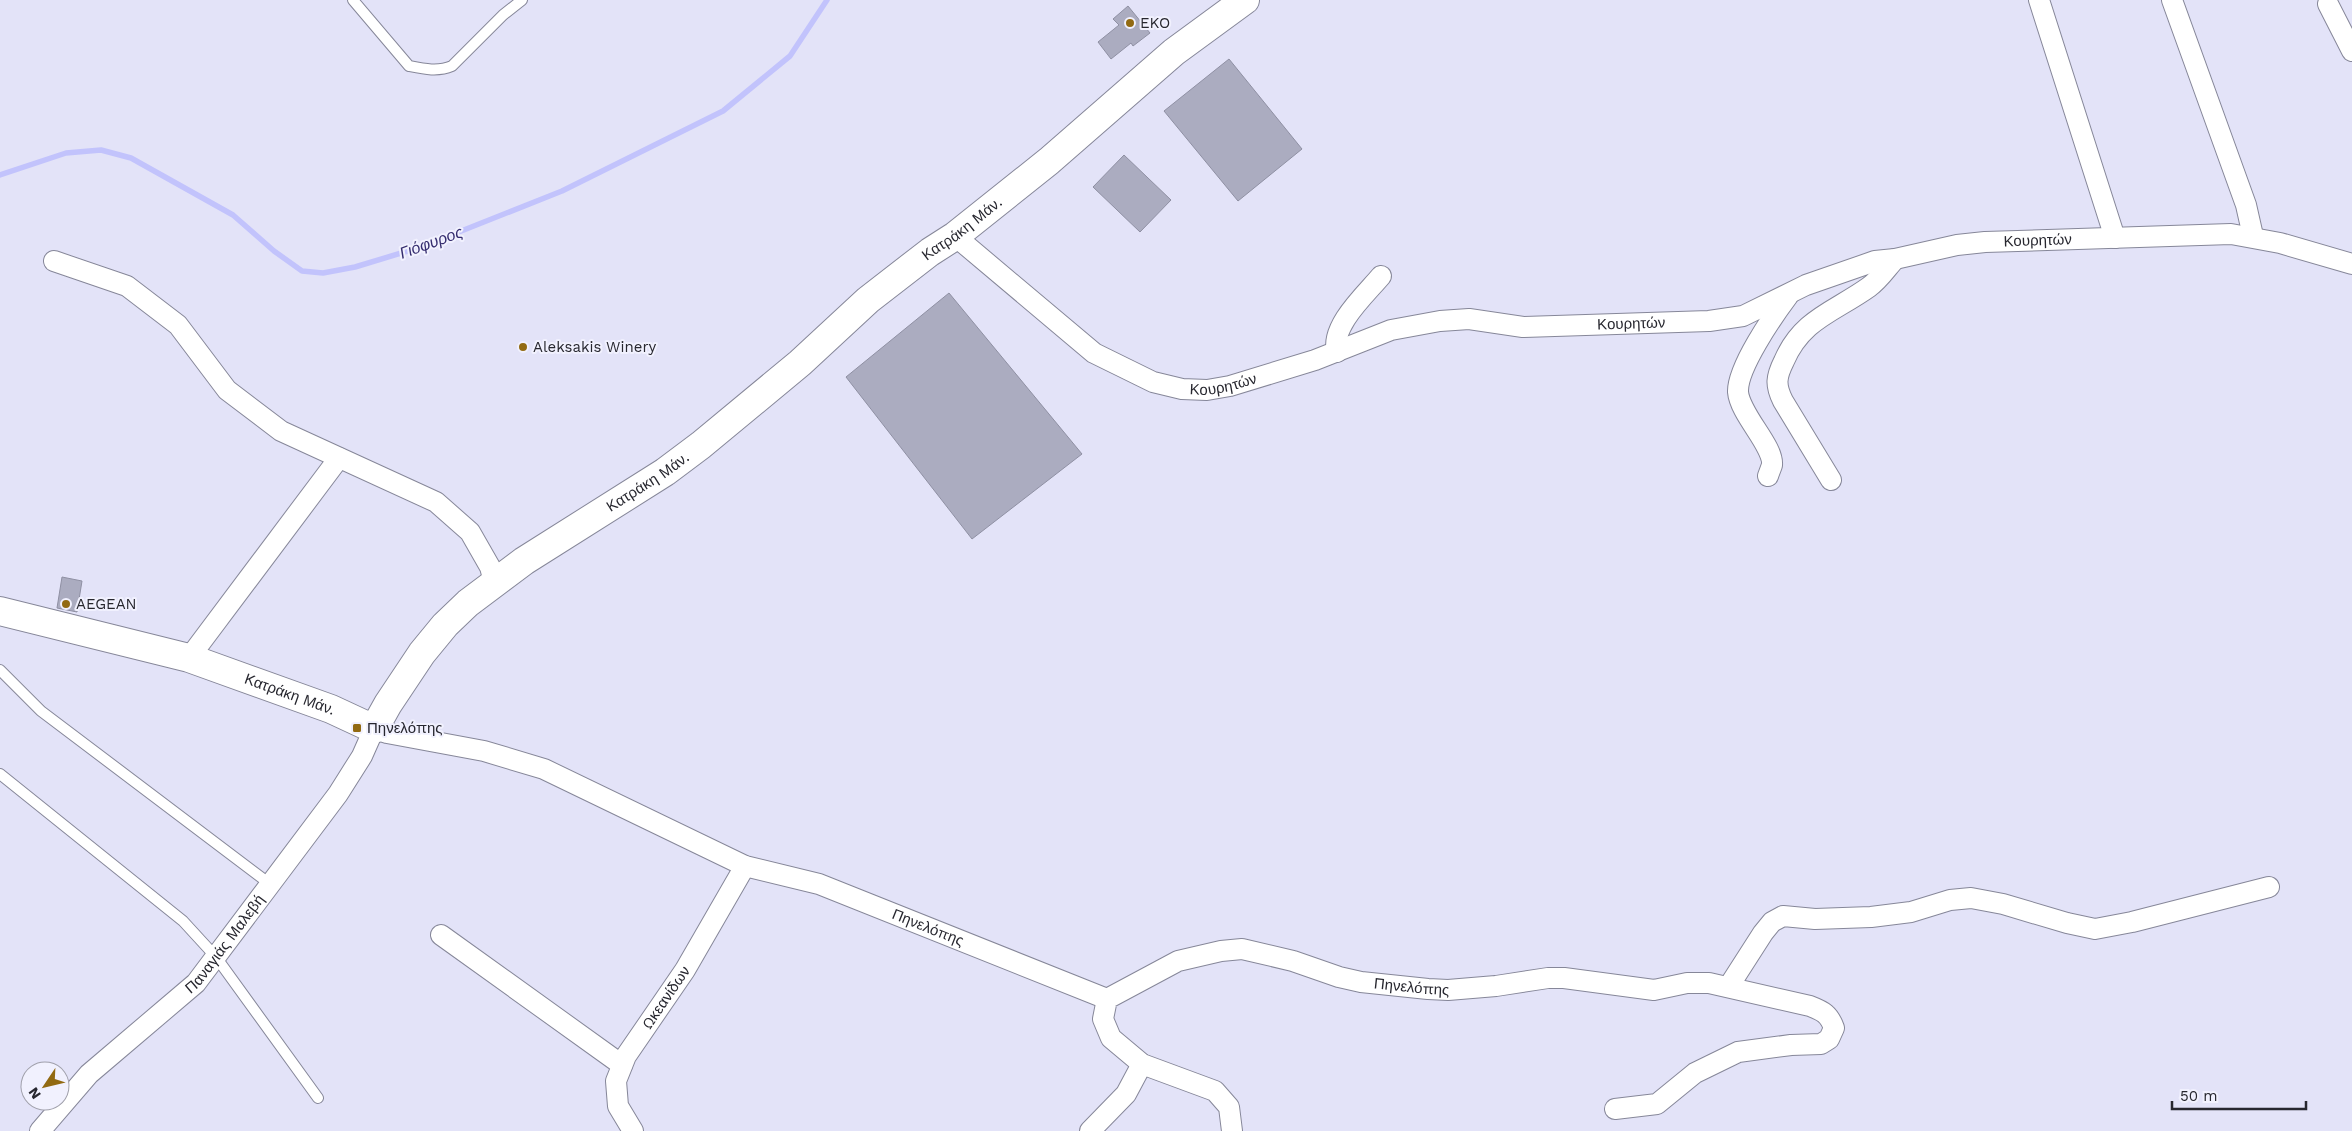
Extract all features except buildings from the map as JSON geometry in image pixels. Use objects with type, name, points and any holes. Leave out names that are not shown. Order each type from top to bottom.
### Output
[{"type":"street","name":"Κατράκη Μάν.","points":[[0,611],[189,658],[331,709],[374,729],[388,704],[422,653],[446,625],[494,582],[665,472],[701,445],[800,363],[868,300],[930,252],[955,236],[1049,161],[1174,52],[1245,0]]},
{"type":"street","points":[[2039,0],[2115,238]]},
{"type":"street","points":[[2172,0],[2248,212],[2253,236]]},
{"type":"street","points":[[2328,4],[2352,51]]},
{"type":"street","name":"Κουρητών","points":[[955,236],[1094,353],[1162,385],[1191,390],[1220,388],[1315,360],[1390,330],[1462,319],[1524,327],[1709,321],[1743,316],[1792,291],[1838,272],[1876,261],[1895,259],[1971,243],[2216,233],[2253,236],[2352,264]]},
{"type":"street","points":[[1832,480],[1783,401],[1777,387],[1776,378],[1792,345],[1803,330],[1814,320],[1871,286],[1895,259]]},
{"type":"street","points":[[54,261],[127,286],[178,325],[227,390],[281,431],[436,502],[470,532],[490,567],[494,582]]},
{"type":"street","points":[[1337,352],[1336,338],[1343,323],[1382,276]]},
{"type":"street","points":[[1768,476],[1772,464],[1769,453],[1742,407],[1738,384],[1745,366],[1765,329],[1792,291]]},
{"type":"street","points":[[189,658],[339,458]]},
{"type":"street","name":"Πηνελόπης","points":[[374,729],[484,751],[544,769],[745,866],[819,884],[1107,999],[1178,961],[1222,951],[1242,949],[1293,961],[1346,979],[1428,989],[1448,990],[1496,986],[1548,978],[1572,979],[1654,990],[1687,984],[1709,983],[1729,986],[1824,1011],[1834,1028],[1829,1039],[1821,1044],[1791,1044],[1738,1052],[1696,1073],[1657,1104],[1615,1109]]},
{"type":"street","name":"Παναγιάς Μαλεβή","points":[[40,1131],[89,1074],[196,983],[356,767],[374,729]]},
{"type":"street","name":"Ωκεανίδων","points":[[634,1131],[618,1106],[616,1081],[622,1065],[626,1056],[685,970],[745,866]]},
{"type":"street","points":[[1729,986],[1763,933],[1772,922],[1783,916],[1815,919],[1871,917],[1911,912],[1950,900],[1971,898],[2004,904],[2094,929],[2132,922],[2269,887]]},
{"type":"street","points":[[440,935],[622,1065]]},
{"type":"street","points":[[1107,999],[1103,1019],[1111,1038],[1142,1064],[1215,1090],[1228,1107],[1232,1131]]},
{"type":"street","points":[[1090,1131],[1126,1094],[1142,1064]]},
{"type":"lane","points":[[353,0],[409,66],[432,70],[444,70],[452,66],[503,15],[522,0]]},
{"type":"lane","points":[[0,670],[41,711],[270,884]]},
{"type":"lane","points":[[0,774],[183,921],[216,957],[318,1098]]},
{"type":"waterway","name":"Γιόφυρος","points":[[0,175],[66,153],[101,150],[131,158],[233,215],[274,251],[302,271],[323,273],[355,267],[421,247],[562,191],[723,111],[790,56],[827,0]]},
{"type":"place","name":"EKO","points":[[1130,23]]},
{"type":"place","name":"Aleksakis Winery","points":[[523,347]]},
{"type":"place","name":"AEGEAN","points":[[66,604]]},
{"type":"place","name":"Πηνελόπης","points":[[357,728]]}]
